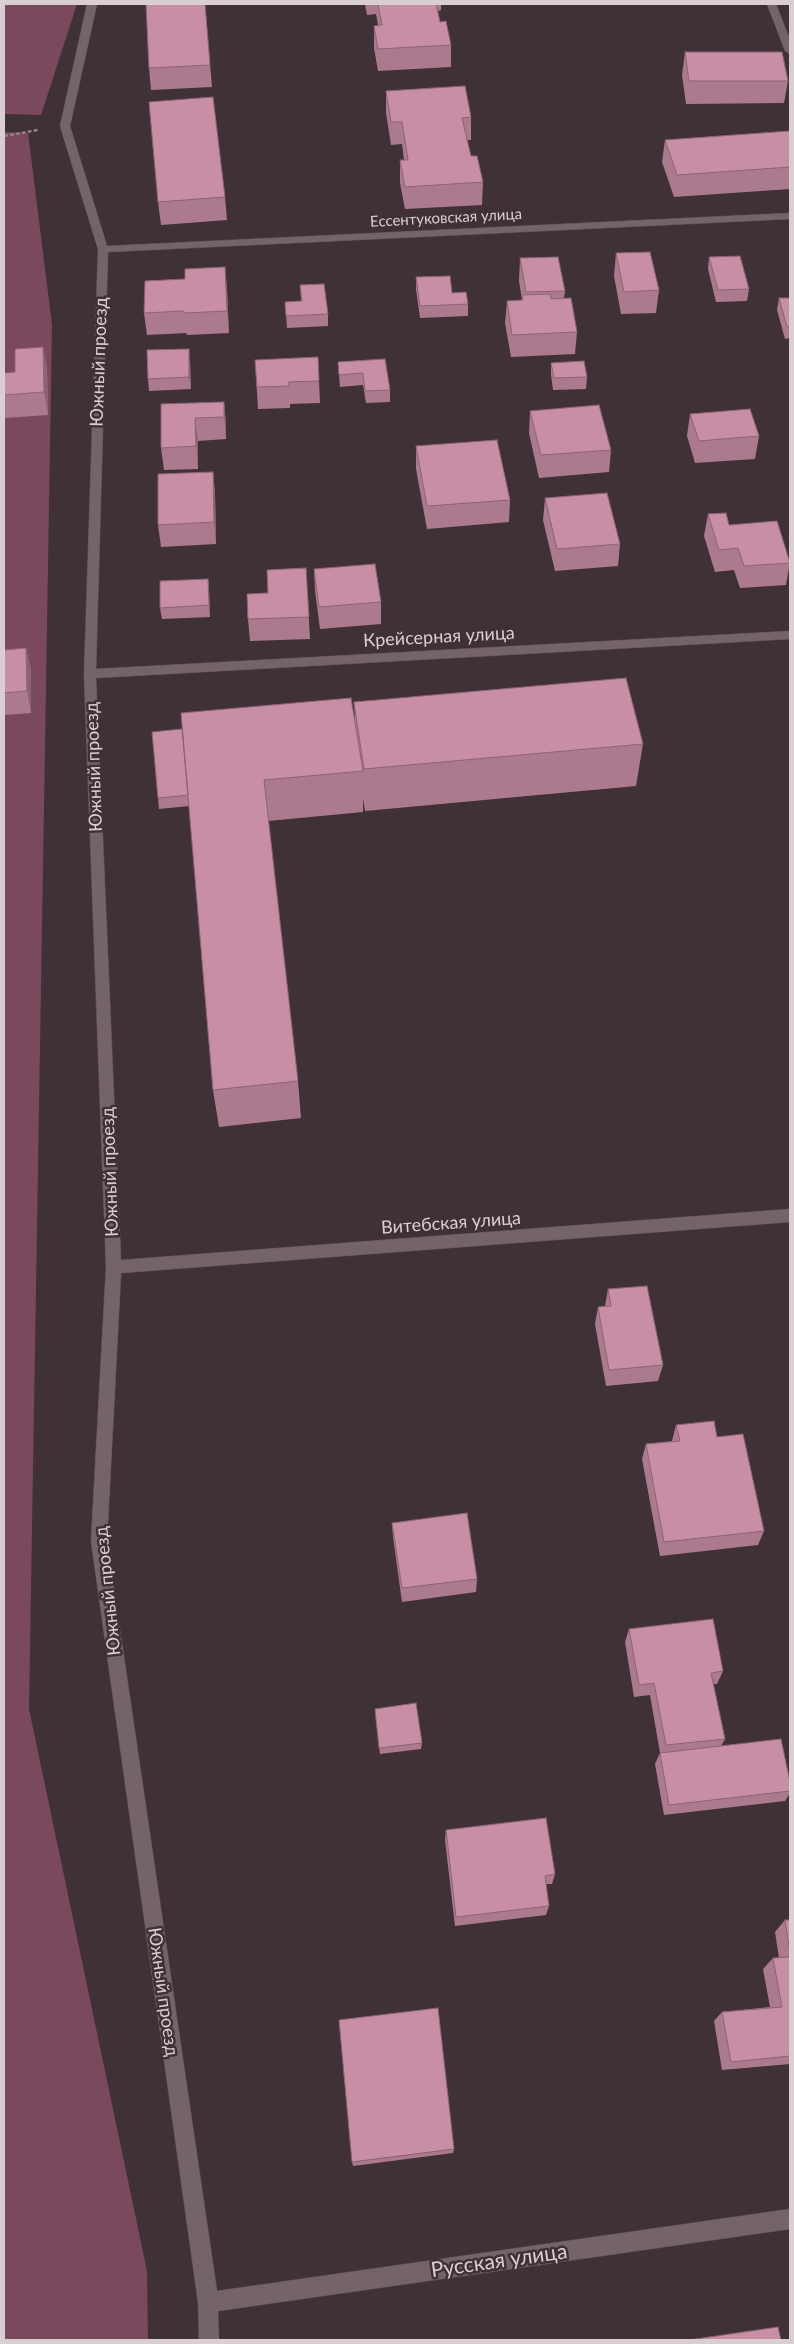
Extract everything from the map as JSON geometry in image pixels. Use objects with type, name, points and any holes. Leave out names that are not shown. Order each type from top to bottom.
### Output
[{"type":"street","name":"Южный проезд","points":[[92,4],[65,126],[103,249],[90,674],[114,1267],[99,1541],[208,2302],[209,2340]]},
{"type":"street","points":[[771,4],[790,51]]},
{"type":"street","name":"Ессентуковская улица","points":[[103,249],[790,216]]},
{"type":"street","name":"Крейсерная улица","points":[[90,674],[790,635]]},
{"type":"street","name":"Витебская улица","points":[[114,1267],[790,1215]]},
{"type":"street","name":"Русская улица","points":[[208,2302],[790,2219]]},
{"type":"shaded area","points":[[4,4],[77,4],[41,115],[4,114]]},
{"type":"shaded area","points":[[4,132],[28,133],[52,325],[29,1709],[147,2271],[148,2340],[4,2340]]},
{"type":"building","points":[[146,4],[205,4],[210,65],[149,68]]},
{"type":"building","points":[[378,4],[436,4],[440,22],[446,21],[451,45],[378,49],[374,26],[382,25]]},
{"type":"building","points":[[685,52],[782,52],[788,81],[689,81]]},
{"type":"building","points":[[465,86],[471,117],[462,118],[471,156],[477,156],[483,182],[405,187],[400,160],[408,160],[402,122],[391,122],[386,91]]},
{"type":"building","points":[[213,97],[225,197],[158,202],[149,102]]},
{"type":"building","points":[[790,131],[790,167],[677,175],[665,140]]},
{"type":"building","points":[[650,252],[659,290],[624,292],[616,253]]},
{"type":"building","points":[[740,256],[749,289],[718,290],[709,257]]},
{"type":"building","points":[[558,257],[565,291],[526,292],[520,258]]},
{"type":"building","points":[[225,267],[227,311],[144,313],[145,281],[185,279],[185,269]]},
{"type":"building","points":[[450,276],[452,293],[466,292],[468,304],[420,306],[416,277]]},
{"type":"building","points":[[324,284],[328,314],[286,316],[285,302],[302,301],[300,285]]},
{"type":"building","points":[[550,294],[551,299],[571,298],[577,332],[512,335],[507,301],[523,300],[522,295]]},
{"type":"building","points":[[779,298],[790,298],[790,326],[787,327]]},
{"type":"building","points":[[43,347],[44,392],[4,395],[4,373],[15,372],[15,349]]},
{"type":"building","points":[[189,349],[189,377],[148,379],[147,350]]},
{"type":"building","points":[[318,357],[319,381],[288,382],[289,386],[257,387],[255,360]]},
{"type":"building","points":[[385,359],[390,390],[365,391],[363,373],[339,375],[338,362]]},
{"type":"building","points":[[584,361],[587,377],[554,378],[551,363]]},
{"type":"building","points":[[224,402],[224,417],[195,418],[196,446],[161,448],[161,404]]},
{"type":"building","points":[[599,405],[611,450],[541,455],[530,411]]},
{"type":"building","points":[[750,409],[759,436],[699,441],[690,414]]},
{"type":"building","points":[[497,440],[510,500],[427,506],[416,446]]},
{"type":"building","points":[[213,472],[214,522],[158,525],[158,474]]},
{"type":"building","points":[[607,493],[620,544],[557,549],[545,498]]},
{"type":"building","points":[[726,513],[729,525],[777,521],[790,563],[744,566],[738,548],[719,550],[708,514]]},
{"type":"building","points":[[375,564],[381,602],[319,607],[314,569]]},
{"type":"building","points":[[306,568],[309,617],[248,619],[247,594],[268,593],[267,570]]},
{"type":"building","points":[[208,579],[209,605],[160,608],[160,581]]},
{"type":"building","points":[[26,648],[27,691],[4,693],[4,650]]},
{"type":"building","points":[[626,678],[643,744],[364,769],[354,702]]},
{"type":"building","points":[[351,698],[363,771],[264,780],[298,1081],[213,1090],[181,713]]},
{"type":"building","points":[[182,729],[188,795],[158,798],[152,732]]},
{"type":"building","points":[[647,1286],[663,1365],[609,1370],[598,1307],[611,1306],[608,1289]]},
{"type":"building","points":[[714,1421],[717,1437],[743,1434],[764,1531],[664,1542],[646,1444],[680,1441],[676,1425]]},
{"type":"building","points":[[467,1513],[477,1579],[402,1588],[392,1523]]},
{"type":"building","points":[[713,1619],[723,1671],[711,1673],[725,1739],[666,1745],[654,1683],[639,1685],[629,1629]]},
{"type":"building","points":[[416,1703],[422,1743],[379,1748],[375,1709]]},
{"type":"building","points":[[781,1739],[790,1782],[790,1791],[669,1805],[660,1753]]},
{"type":"building","points":[[546,1818],[555,1874],[545,1876],[549,1906],[456,1917],[446,1830]]},
{"type":"building","points":[[785,1920],[790,1920],[790,1952]]},
{"type":"building","points":[[790,1957],[790,2056],[731,2062],[722,2012],[782,2007],[773,1958]]},
{"type":"building","points":[[438,2008],[454,2149],[352,2162],[339,2020]]},
{"type":"building","points":[[778,2327],[781,2340],[689,2340]]}]
